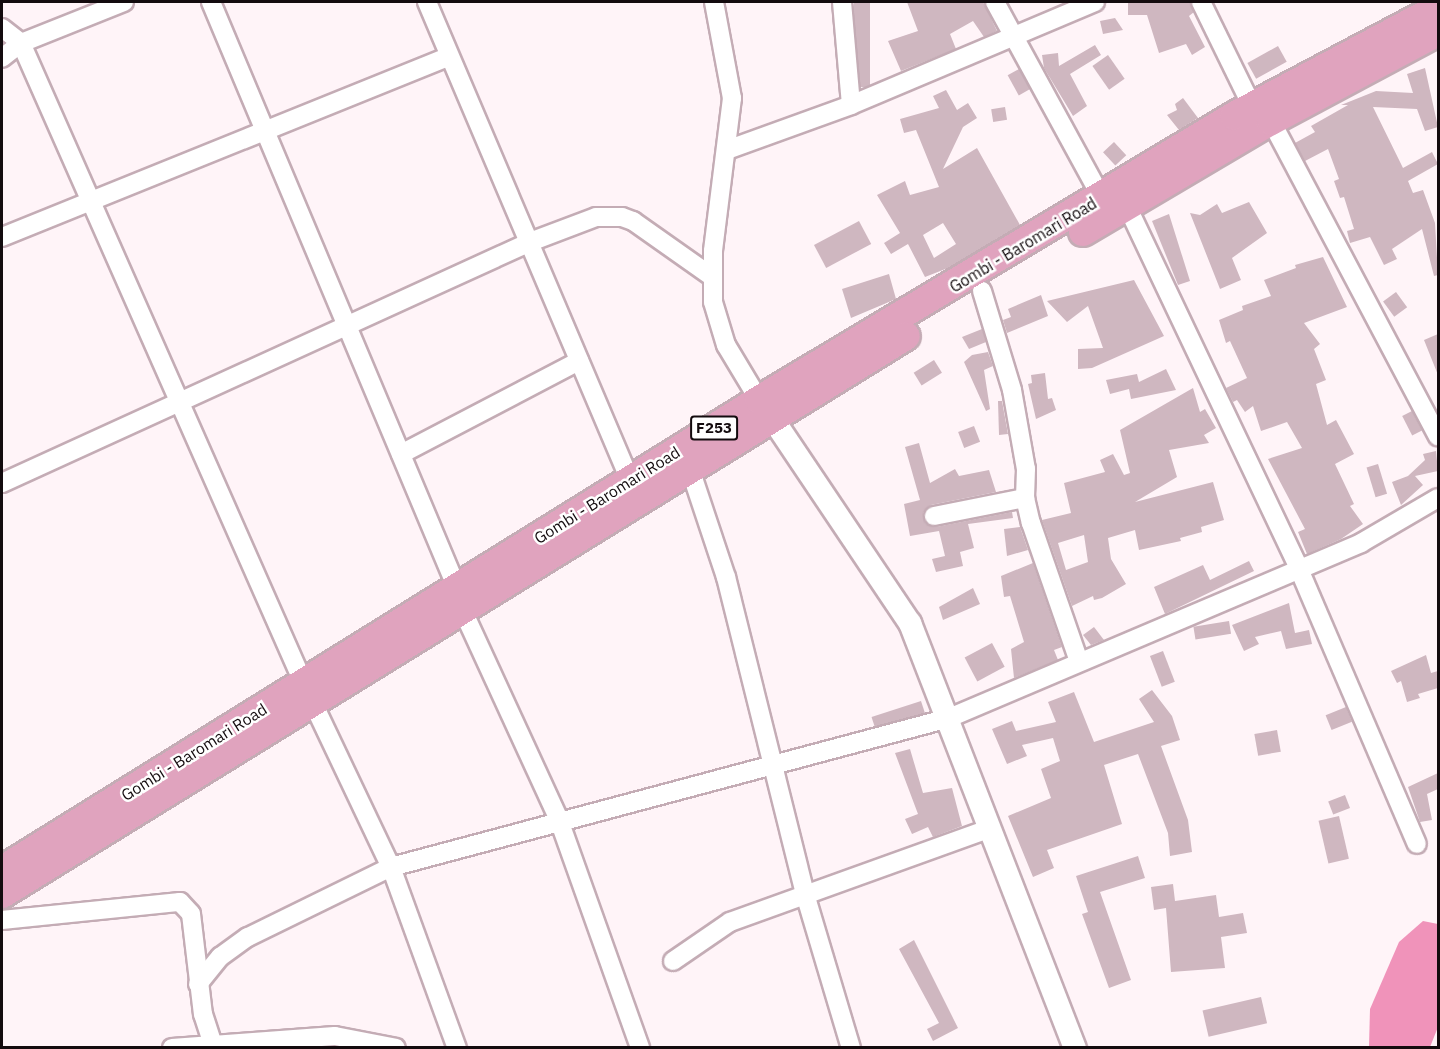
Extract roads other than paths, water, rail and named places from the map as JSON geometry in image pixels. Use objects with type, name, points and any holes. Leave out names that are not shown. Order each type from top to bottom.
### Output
[{"type":"main road","name":"Gombi - Baromari Road","points":[[2,894],[308,693],[460,599],[690,469],[766,410],[1438,8]]},
{"type":"main road","name":"Gombi - Baromari Road","points":[[1262,113],[1438,32]]},
{"type":"main road","name":"Gombi - Baromari Road","points":[[460,599],[630,480],[766,410],[982,291],[1114,202]]},
{"type":"main road","name":"Gombi - Baromari Road","points":[[2,870],[308,693]]},
{"type":"street","points":[[2,58],[21,43],[124,2]]},
{"type":"street","points":[[211,2],[460,599],[559,820],[640,1047]]},
{"type":"street","points":[[427,2],[448,57],[530,242],[630,480]]},
{"type":"street","points":[[714,2],[730,72],[732,122],[711,276],[717,324],[766,410],[910,623],[949,718],[1075,1047]]},
{"type":"street","points":[[842,2],[852,105]]},
{"type":"street","points":[[995,2],[1114,202],[1299,569],[1417,844]]},
{"type":"street","points":[[727,150],[852,105],[1015,38],[1095,2]]},
{"type":"street","points":[[1201,2],[1438,436]]},
{"type":"street","points":[[2,28],[21,43],[177,402],[308,693],[391,867],[457,1047]]},
{"type":"street","points":[[2,237],[89,200],[267,132],[448,57]]},
{"type":"street","points":[[2,483],[530,242],[596,218],[622,217],[711,276]]},
{"type":"street","points":[[982,291],[1014,400],[1026,468],[1025,498],[1044,570],[1079,662]]},
{"type":"street","points":[[401,454],[579,361]]},
{"type":"street","points":[[690,469],[726,577],[771,766],[805,894],[851,1047]]},
{"type":"street","points":[[934,516],[1025,498]]},
{"type":"street","points":[[198,984],[220,957],[248,937],[391,867],[559,820],[949,718],[1360,543],[1438,498]]},
{"type":"street","points":[[673,961],[730,922],[991,828]]},
{"type":"street","points":[[2,920],[180,902],[191,914],[198,984],[214,1046]]},
{"type":"street","points":[[172,1047],[214,1046],[335,1036],[396,1047]]}]
